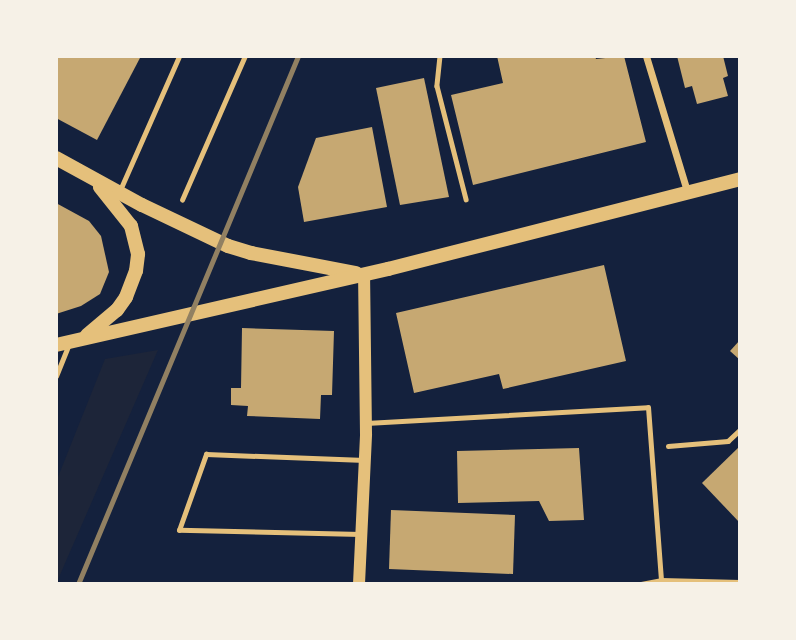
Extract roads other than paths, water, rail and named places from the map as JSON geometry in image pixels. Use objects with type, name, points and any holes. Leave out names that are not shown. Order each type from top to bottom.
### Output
[{"type":"main road","points":[[56,158],[119,193],[236,248],[364,275]]},
{"type":"main road","points":[[70,342],[117,310],[126,297],[138,254],[128,219],[91,177]]},
{"type":"main road","points":[[70,342],[364,275],[740,179]]},
{"type":"street","points":[[646,56],[687,191]]},
{"type":"street","points":[[359,584],[366,423],[364,275]]},
{"type":"lane","points":[[119,193],[179,56]]},
{"type":"lane","points":[[56,376],[70,342]]},
{"type":"lane","points":[[366,423],[648,407],[661,580]]},
{"type":"lane","points":[[361,534],[179,530],[206,454],[365,460]]},
{"type":"lane","points":[[641,584],[661,580],[740,582]]},
{"type":"lane","points":[[352,584],[359,584]]},
{"type":"railway","points":[[78,584],[298,56]]}]
